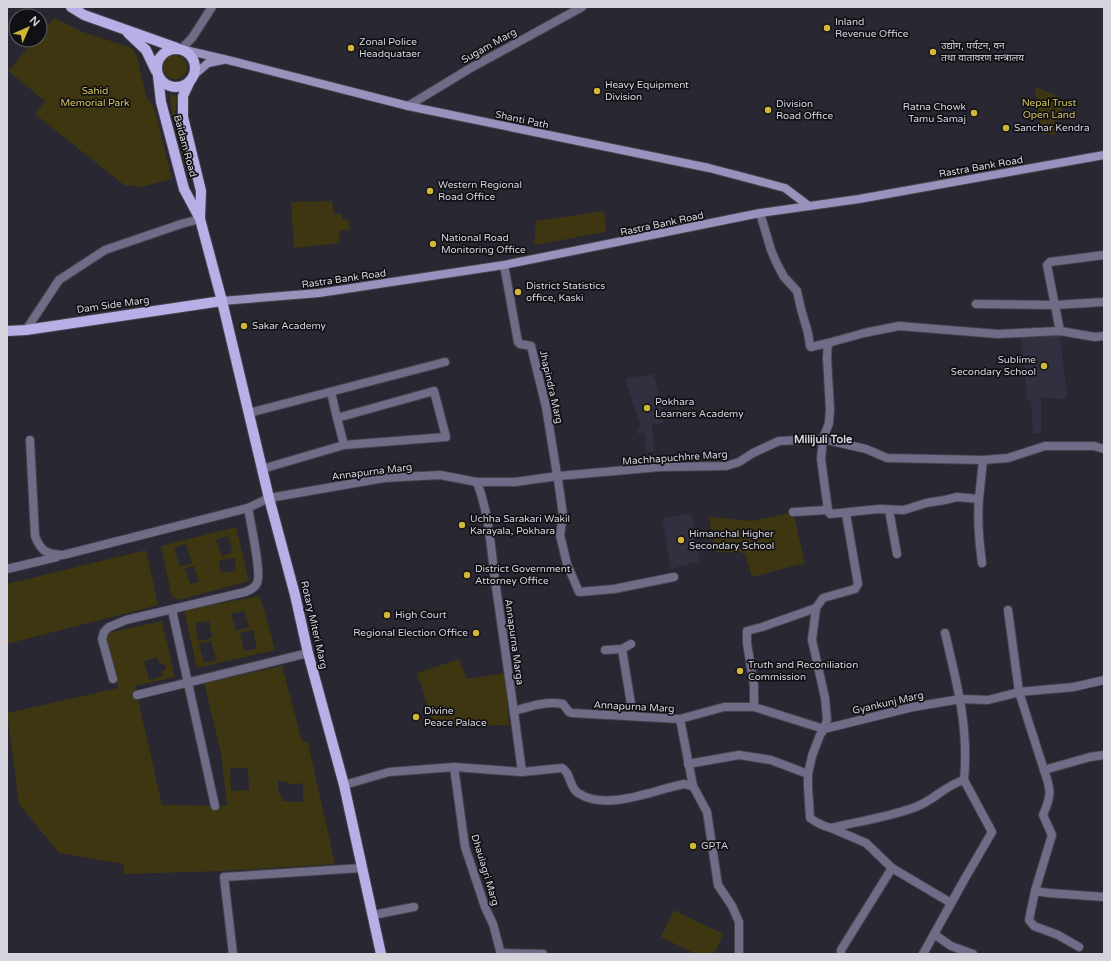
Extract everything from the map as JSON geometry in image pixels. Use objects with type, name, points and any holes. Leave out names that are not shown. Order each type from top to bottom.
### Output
[{"type":"main road","name":"Baidam Road","points":[[71,7],[84,15],[181,49]]},
{"type":"main road","name":"Baidam Road","points":[[120,27],[132,35],[146,50],[157,74]]},
{"type":"main road","name":"Baidam Road","points":[[181,49],[168,50],[161,55],[157,62],[161,102],[184,188],[200,219],[222,301]]},
{"type":"main road","name":"Shanti Path","points":[[181,49],[408,106],[709,168],[785,188],[808,206]]},
{"type":"main road","points":[[157,74],[161,81],[170,86],[181,87],[192,78],[195,70],[194,61],[188,53],[181,49]]},
{"type":"main road","name":"Shanti Path","points":[[192,78],[208,63],[228,60]]},
{"type":"main road","name":"Baidam Road","points":[[192,78],[183,96],[183,117],[201,191],[200,219]]},
{"type":"main road","name":"Rastra Bank Road","points":[[222,301],[320,293],[504,265],[760,213],[859,199],[1104,155]]},
{"type":"main road","name":"Dam Side Marg","points":[[7,331],[26,330],[222,301]]},
{"type":"main road","name":"Rotary Miteri Marg","points":[[222,301],[308,653],[344,785],[381,954]]},
{"type":"street","points":[[181,49],[192,38],[212,7]]},
{"type":"street","name":"Sugam Marg","points":[[408,106],[469,69],[582,7]]},
{"type":"street","points":[[760,213],[771,250],[784,277],[798,291],[811,347],[864,333],[899,326],[998,334],[1060,331],[1095,337],[1104,336]]},
{"type":"street","points":[[26,330],[59,280],[105,250],[200,219]]},
{"type":"street","points":[[1060,331],[1047,265],[1050,262],[1104,255]]},
{"type":"street","name":"Jhapindra Marg","points":[[504,265],[518,342],[520,344],[531,346],[546,407],[558,476]]},
{"type":"street","points":[[976,304],[1055,305],[1104,302]]},
{"type":"street","points":[[828,343],[826,358],[830,408],[829,423],[823,439],[821,467],[828,510],[830,514],[846,514],[879,509],[904,510],[957,496],[979,499]]},
{"type":"street","points":[[249,413],[445,362]]},
{"type":"street","points":[[262,469],[344,445],[446,437],[434,391],[337,418]]},
{"type":"street","points":[[331,392],[344,445]]},
{"type":"street","name":"Machhapuchhre Marg","points":[[477,482],[515,482],[558,476],[660,467],[726,466],[739,462],[753,453],[779,441],[823,439],[866,449],[888,458],[983,460],[1008,458],[1045,446],[1094,446],[1104,449]]},
{"type":"street","points":[[30,440],[35,536],[38,546],[50,554],[63,555]]},
{"type":"street","points":[[982,563],[979,541],[978,514],[983,460]]},
{"type":"street","name":"Annapurna Marg","points":[[7,569],[248,508],[269,498],[384,478],[440,474],[477,482]]},
{"type":"street","points":[[558,476],[563,515],[560,535],[567,564],[579,592],[614,589],[674,577]]},
{"type":"street","name":"Annapurna Marga","points":[[477,482],[483,496],[491,542],[522,772]]},
{"type":"street","points":[[113,679],[102,639],[104,632],[109,627],[120,622],[253,589],[258,582],[258,569],[248,508]]},
{"type":"street","points":[[793,512],[828,510]]},
{"type":"street","points":[[889,510],[897,554]]},
{"type":"street","points":[[846,514],[858,584],[855,589],[823,598],[816,608],[812,640],[825,698],[827,720],[817,742],[808,774],[810,818],[823,826],[866,843],[892,868],[951,903]]},
{"type":"street","points":[[754,707],[754,686],[746,643],[747,631],[816,608]]},
{"type":"street","points":[[172,610],[215,806]]},
{"type":"street","points":[[1008,610],[1019,692],[1050,786],[1049,800],[1044,814],[1052,835],[1029,920],[1034,926],[1079,947]]},
{"type":"street","points":[[923,954],[992,832],[964,780],[966,755],[961,700],[945,633]]},
{"type":"street","points":[[604,650],[622,649],[632,644]]},
{"type":"street","points":[[622,649],[634,716]]},
{"type":"street","points":[[137,694],[308,653]]},
{"type":"street","name":"Gyankunj Marg","points":[[824,729],[913,707],[961,700],[988,700],[1019,692],[1074,687],[1104,680]]},
{"type":"street","name":"Annapurna Marg","points":[[514,711],[553,702],[563,704],[569,712],[572,713],[680,719],[693,786],[707,812],[718,884],[732,906],[739,922],[740,954]]},
{"type":"street","points":[[680,719],[724,707],[754,707],[824,729]]},
{"type":"street","points":[[688,764],[739,755],[772,760],[808,774]]},
{"type":"street","points":[[1044,770],[1090,757],[1104,755]]},
{"type":"street","points":[[344,785],[389,772],[406,772],[454,767],[522,772],[562,768],[566,770],[574,790],[584,796],[600,801],[628,798],[684,784],[693,786]]},
{"type":"street","name":"Dhaulagri Marg","points":[[454,767],[465,848],[485,907],[493,924],[500,953]]},
{"type":"street","points":[[831,828],[913,808],[935,797],[942,790],[956,782],[964,780]]},
{"type":"street","points":[[233,954],[224,877],[362,868]]},
{"type":"street","points":[[841,954],[841,950],[892,868]]},
{"type":"street","points":[[1036,891],[1104,897]]},
{"type":"street","points":[[373,915],[414,907]]},
{"type":"street","points":[[934,934],[951,946],[973,954]]},
{"type":"street","points":[[500,953],[543,954]]},
{"type":"shaded area","name":"Sublime Secondary School","points":[[1060,333],[1067,396],[1065,399],[1041,398],[1041,433],[1033,434],[1031,400],[1027,400],[1021,336]]},
{"type":"shaded area","name":"Pokhara Learners Academy","points":[[653,374],[659,393],[663,423],[652,425],[654,451],[646,452],[644,433],[637,434],[640,425],[626,383],[627,378]]},
{"type":"shaded area","name":"Himanchal Higher Secondary School","points":[[691,513],[700,561],[671,569],[662,518]]},
{"type":"green space","name":"Sahid Memorial Park","points":[[54,18],[83,32],[129,47],[133,50],[137,56],[146,96],[154,107],[172,179],[141,187],[124,185],[35,114],[45,101],[8,71],[28,48],[48,48],[48,25]]},
{"type":"green space","points":[[175,55],[183,59],[187,67],[183,75],[175,79],[167,75],[163,67],[167,59]]},
{"type":"green space","name":"Nepal Trust Open Land","points":[[1035,87],[1060,97],[1063,120],[1054,121],[1056,135],[1041,133]]},
{"type":"green space","points":[[170,95],[180,96],[177,101],[175,116],[193,197],[171,109]]},
{"type":"green space","points":[[332,201],[334,214],[341,213],[343,220],[348,219],[350,230],[339,231],[340,243],[294,248],[291,202]]},
{"type":"green space","points":[[604,211],[606,232],[534,245],[536,221]]},
{"type":"green space","points":[[793,512],[805,563],[752,577],[745,553],[715,552],[709,517],[753,521]]},
{"type":"green space","points":[[236,527],[249,581],[179,600],[172,597],[161,546]],"holes":[[[228,536],[233,552],[222,556],[216,540]],[[186,544],[192,563],[180,567],[174,548]],[[235,558],[236,571],[221,573],[219,560]],[[194,566],[199,582],[190,584],[185,568]]]},
{"type":"green space","points":[[146,550],[158,605],[7,644],[7,584]]},
{"type":"green space","points":[[260,596],[275,650],[197,668],[184,610]],"holes":[[[244,611],[249,627],[236,631],[231,614]],[[209,621],[212,638],[198,641],[195,623]],[[253,630],[257,648],[244,651],[240,633]],[[211,641],[216,660],[204,663],[199,644]]]},
{"type":"green space","points":[[162,621],[175,677],[135,686],[162,805],[227,806],[221,753],[204,683],[282,666],[302,741],[308,743],[335,864],[222,871],[124,874],[124,864],[59,853],[19,804],[7,713],[118,688],[105,637],[108,633]],"holes":[[[157,657],[159,664],[164,663],[166,670],[161,671],[163,676],[149,680],[144,661]],[[230,768],[248,768],[249,790],[231,791]],[[278,781],[285,781],[290,785],[303,783],[303,802],[283,801],[278,791]]]},
{"type":"green space","points":[[459,659],[467,679],[505,673],[509,725],[434,726],[417,673]]},
{"type":"green space","points":[[674,910],[723,934],[714,954],[696,954],[661,937]]},
{"type":"place","name":"Inland Revenue Office","points":[[827,28]]},
{"type":"place","name":"Zonal Police Headquataer","points":[[351,48]]},
{"type":"place","name":"उद्योग, पर्यटन, वन तथा वातावरण मन्त्रालय","points":[[933,52]]},
{"type":"place","name":"Heavy Equipment Division","points":[[597,91]]},
{"type":"place","name":"Division Road Office","points":[[768,110]]},
{"type":"place","name":"Ratna Chowk Tamu Samaj","points":[[974,113]]},
{"type":"place","name":"Sanchar Kendra","points":[[1006,128]]},
{"type":"place","name":"Western Regional Road Office","points":[[430,191]]},
{"type":"place","name":"National Road Monitoring Office","points":[[433,244]]},
{"type":"place","name":"District Statistics office, Kaski","points":[[518,292]]},
{"type":"place","name":"Sakar Academy","points":[[244,326]]},
{"type":"place","name":"Sublime Secondary School","points":[[1044,366]]},
{"type":"place","name":"Pokhara Learners Academy","points":[[647,408]]},
{"type":"place","name":"Uchha Sarakari Wakil Karayala, Pokhara","points":[[462,525]]},
{"type":"place","name":"Himanchal Higher Secondary School","points":[[681,540]]},
{"type":"place","name":"District Government Attorney Office","points":[[467,575]]},
{"type":"place","name":"High Court","points":[[387,615]]},
{"type":"place","name":"Regional Election Office","points":[[476,633]]},
{"type":"place","name":"Truth and Reconiliation Commission","points":[[740,671]]},
{"type":"place","name":"Divine Peace Palace","points":[[416,717]]},
{"type":"place","name":"GPTA","points":[[693,846]]},
{"type":"district","name":"Milijuli Tole","points":[[823,439]]}]
